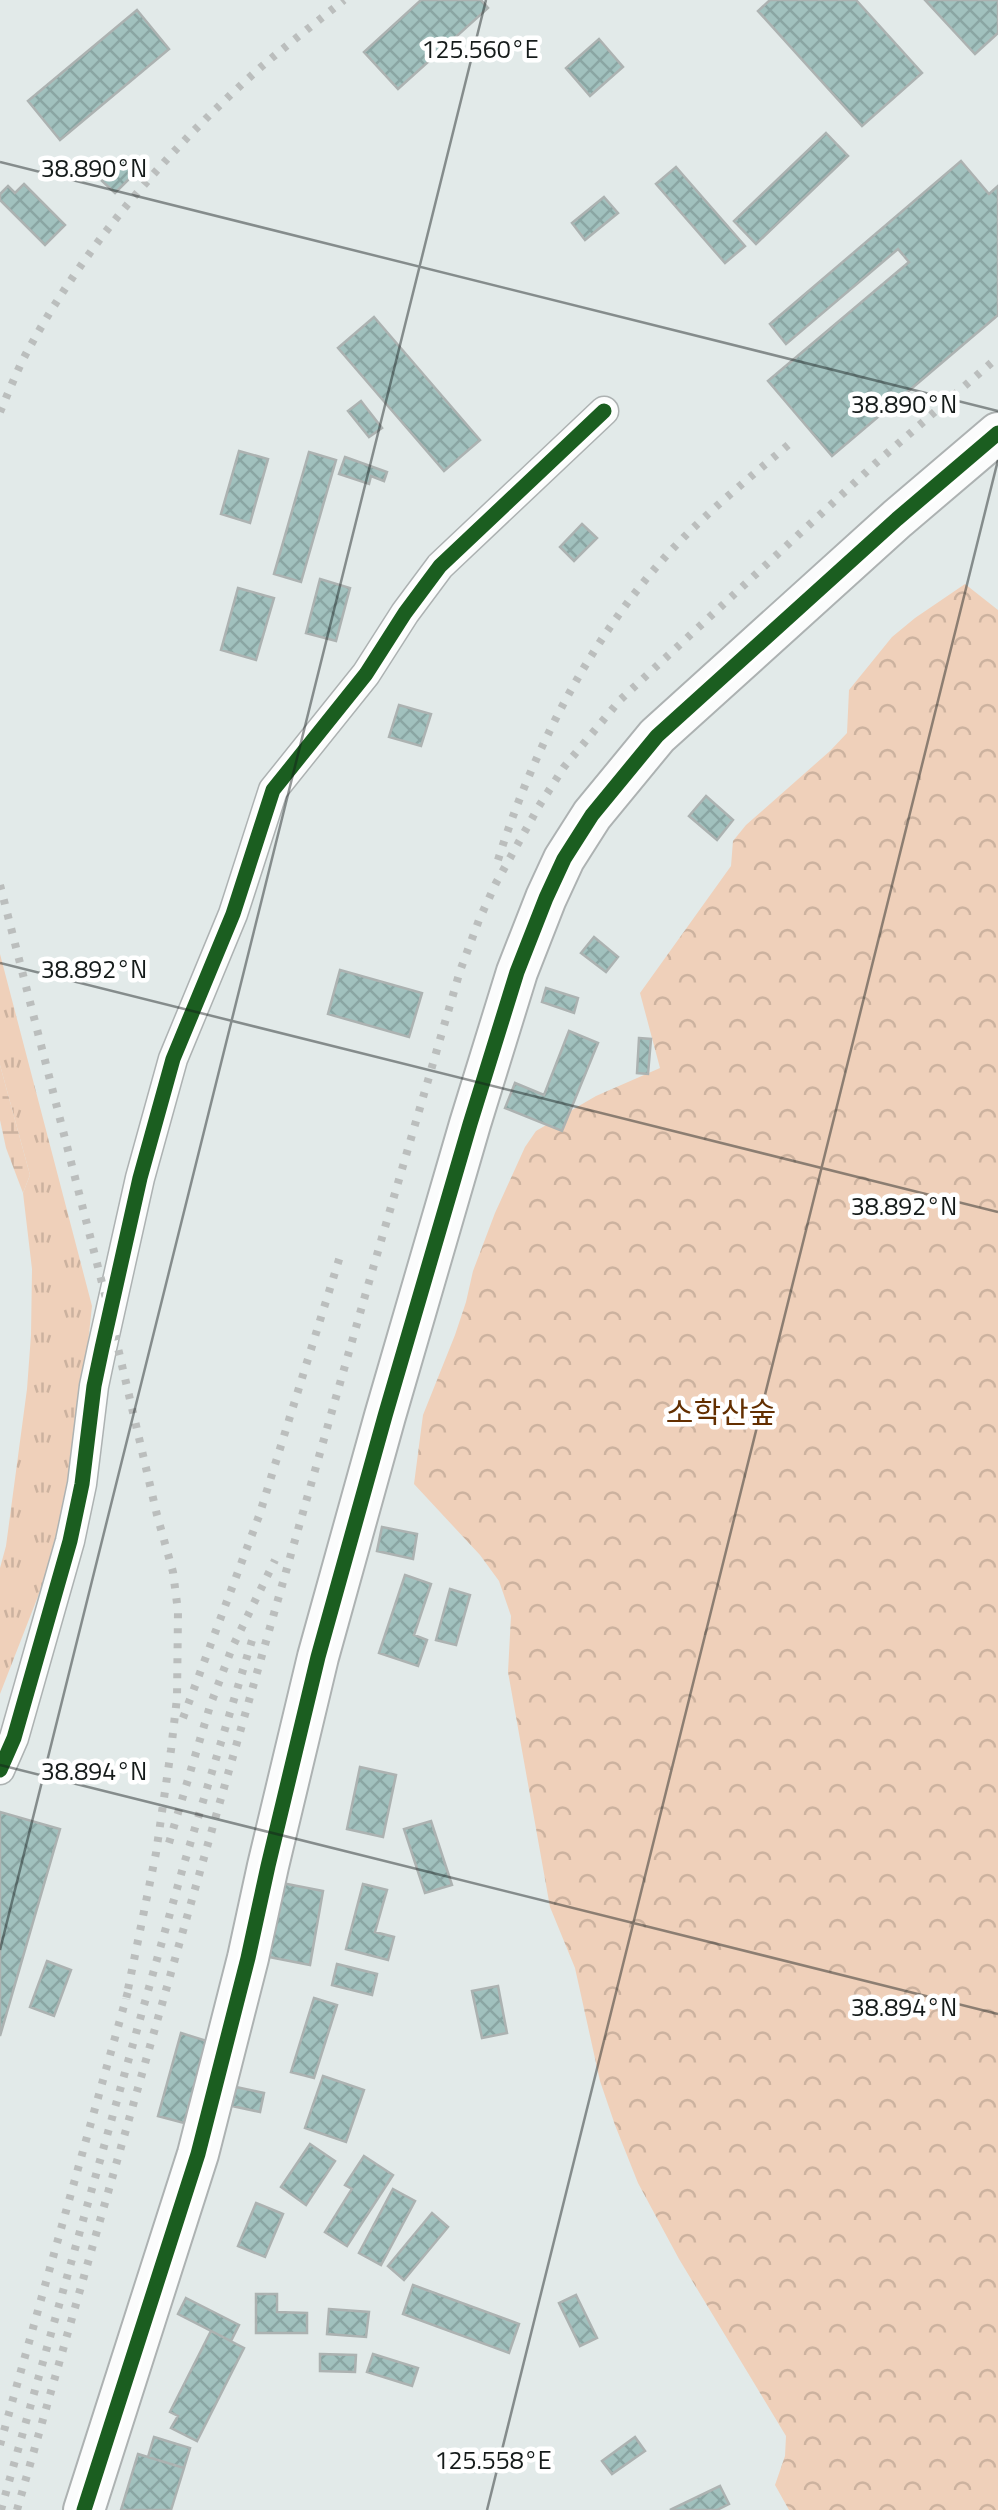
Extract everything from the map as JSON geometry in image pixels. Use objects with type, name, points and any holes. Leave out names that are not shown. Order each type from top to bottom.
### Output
[{"type":"street","points":[[0,1770],[14,1738],[70,1540],[82,1484],[94,1386],[158,1111],[173,1058],[233,914],[274,790],[366,674],[440,566],[604,411]]},
{"type":"street","points":[[84,2510],[198,2154],[318,1657],[470,1124],[546,898],[592,815],[658,736],[898,518],[998,433]]},
{"type":"green space","name":"소학산숲","points":[[965,584],[998,610],[998,2510],[789,2510],[775,2485],[785,2456],[786,2436],[638,2183],[600,2081],[575,1968],[550,1907],[508,1672],[511,1616],[499,1581],[414,1484],[423,1415],[455,1335],[495,1213],[525,1147],[536,1131],[596,1096],[660,1068],[640,993],[731,866],[733,841],[847,733],[849,690],[892,637]]},
{"type":"green space","points":[[0,954],[92,1306],[63,1532],[0,1694],[0,1568],[27,1389],[32,1269],[23,1193],[30,1175],[0,1065]]},
{"type":"green space","points":[[0,1065],[30,1175],[23,1193],[0,1120]]},
{"type":"building","points":[[421,0],[481,0],[488,8],[398,89],[364,52]]},
{"type":"building","points":[[770,0],[856,0],[922,73],[862,126],[758,11]]},
{"type":"building","points":[[925,0],[998,0],[998,33],[975,54]]},
{"type":"building","points":[[137,10],[169,49],[60,140],[28,101]]},
{"type":"building","points":[[599,39],[623,67],[590,96],[566,68]]},
{"type":"building","points":[[826,133],[848,156],[756,244],[734,221]]},
{"type":"building","points":[[124,157],[138,170],[115,193],[102,181]]},
{"type":"building","points":[[961,161],[989,194],[998,186],[998,315],[832,456],[768,381],[909,262],[898,249],[786,344],[770,324]]},
{"type":"building","points":[[676,167],[745,246],[725,263],[656,184]]},
{"type":"building","points":[[24,184],[65,225],[45,245],[0,200],[8,186],[15,193]]},
{"type":"building","points":[[604,197],[618,213],[585,240],[572,223]]},
{"type":"building","points":[[374,317],[480,440],[444,471],[338,348]]},
{"type":"building","points":[[361,401],[382,428],[369,437],[348,411]]},
{"type":"building","points":[[239,451],[268,459],[250,523],[221,514]]},
{"type":"building","points":[[309,452],[336,460],[301,582],[274,574]]},
{"type":"building","points":[[345,457],[387,472],[384,481],[371,476],[369,484],[339,474]]},
{"type":"building","points":[[582,524],[597,538],[574,561],[560,547]]},
{"type":"building","points":[[320,579],[350,588],[336,641],[306,633]]},
{"type":"building","points":[[238,588],[274,598],[256,660],[221,650]]},
{"type":"building","points":[[399,705],[431,714],[421,746],[389,737]]},
{"type":"building","points":[[706,796],[733,820],[717,840],[689,816]]},
{"type":"building","points":[[594,937],[618,957],[606,972],[581,953]]},
{"type":"building","points":[[340,970],[422,993],[409,1037],[328,1014]]},
{"type":"building","points":[[546,988],[578,998],[574,1013],[542,1002]]},
{"type":"building","points":[[569,1031],[598,1043],[562,1131],[505,1108],[515,1083],[544,1095]]},
{"type":"building","points":[[639,1038],[651,1039],[648,1074],[637,1073]]},
{"type":"building","points":[[382,1527],[417,1534],[413,1559],[377,1551]]},
{"type":"building","points":[[405,1575],[431,1584],[414,1635],[427,1640],[418,1666],[379,1653]]},
{"type":"building","points":[[450,1589],[470,1595],[456,1645],[436,1640]]},
{"type":"building","points":[[360,1767],[396,1775],[383,1837],[347,1829]]},
{"type":"building","points":[[0,1812],[60,1829],[0,2036]]},
{"type":"building","points":[[431,1821],[452,1885],[425,1893],[404,1829]]},
{"type":"building","points":[[282,1883],[323,1891],[310,1965],[269,1957]]},
{"type":"building","points":[[363,1884],[387,1890],[375,1932],[394,1937],[388,1960],[346,1949]]},
{"type":"building","points":[[47,1961],[71,1970],[54,2016],[30,2007]]},
{"type":"building","points":[[337,1964],[377,1974],[372,1995],[332,1985]]},
{"type":"building","points":[[498,1986],[507,2033],[482,2038],[472,1991]]},
{"type":"building","points":[[314,1998],[337,2005],[314,2078],[291,2072]]},
{"type":"building","points":[[181,2033],[207,2041],[184,2123],[158,2116]]},
{"type":"building","points":[[323,2076],[364,2090],[346,2142],[305,2128]]},
{"type":"building","points":[[236,2087],[264,2093],[260,2112],[232,2106]]},
{"type":"building","points":[[310,2144],[335,2161],[306,2205],[281,2187]]},
{"type":"building","points":[[364,2156],[393,2175],[347,2246],[325,2232],[352,2189],[345,2185]]},
{"type":"building","points":[[393,2189],[415,2201],[381,2265],[359,2253]]},
{"type":"building","points":[[256,2203],[283,2214],[265,2257],[238,2246]]},
{"type":"building","points":[[432,2213],[448,2227],[404,2280],[388,2266]]},
{"type":"building","points":[[413,2285],[519,2324],[509,2353],[403,2314]]},
{"type":"building","points":[[256,2294],[277,2294],[277,2312],[307,2313],[307,2333],[256,2333]]},
{"type":"building","points":[[576,2295],[597,2338],[580,2346],[559,2303]]},
{"type":"building","points":[[186,2298],[239,2325],[231,2341],[178,2314]]},
{"type":"building","points":[[329,2309],[369,2312],[366,2337],[327,2334]]},
{"type":"building","points":[[211,2331],[244,2348],[197,2441],[171,2428],[178,2416],[170,2412]]},
{"type":"building","points":[[320,2354],[356,2355],[355,2372],[320,2371]]},
{"type":"building","points":[[373,2354],[418,2368],[412,2386],[367,2372]]},
{"type":"building","points":[[154,2437],[190,2448],[184,2468],[148,2457]]},
{"type":"building","points":[[635,2437],[645,2451],[612,2474],[602,2461]]},
{"type":"building","points":[[138,2454],[184,2468],[171,2510],[121,2510]]},
{"type":"building","points":[[720,2486],[729,2504],[717,2510],[670,2510]]},
{"type":"railway","points":[[0,412],[23,360],[55,305],[135,196],[228,97],[344,0]]},
{"type":"railway","points":[[17,2510],[369,1282],[460,971],[479,920],[539,806],[564,767],[620,700],[877,462],[998,357]]},
{"type":"railway","points":[[498,860],[546,739],[612,624],[681,540],[795,439]]},
{"type":"railway","points":[[0,885],[110,1314],[173,1572],[178,1611],[177,1698],[171,1750],[156,1853],[126,1999]]},
{"type":"railway","points":[[183,1718],[259,1516],[342,1250]]},
{"type":"railway","points":[[169,1843],[210,1706],[232,1648],[275,1560]]},
{"type":"railway","points":[[1,2510],[184,1864],[253,1637]]},
{"type":"railway","points":[[0,2445],[129,1988]]},
{"type":"cycle path","points":[[0,1770],[14,1738],[70,1541],[102,1348],[140,1178],[173,1059],[233,914],[273,790],[366,674],[440,566],[604,411]]},
{"type":"cycle path","points":[[84,2510],[198,2154],[318,1657],[385,1416],[517,972],[546,898],[564,859],[592,815],[657,736],[998,433]]}]
